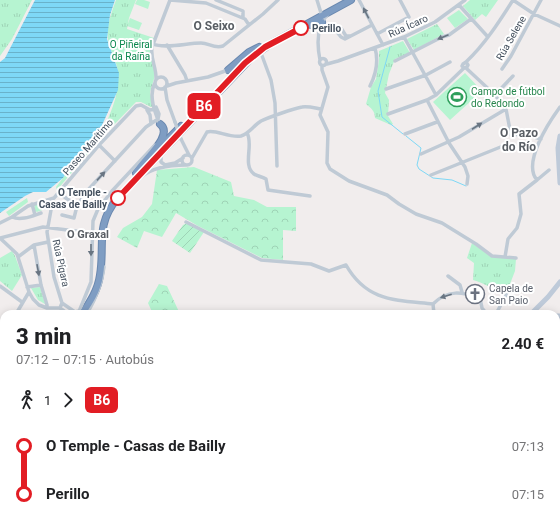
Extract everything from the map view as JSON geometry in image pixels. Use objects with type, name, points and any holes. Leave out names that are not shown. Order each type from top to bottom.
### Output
[{"type":"highway","points":[[82,310],[96,279],[99,229],[103,213],[110,200],[237,66],[260,50],[345,0]]},
{"type":"highway","points":[[84,310],[95,293],[99,283],[104,221],[112,205],[245,63],[259,51],[280,38],[352,0]]},
{"type":"highway","points":[[280,38],[319,24]]},
{"type":"highway","points":[[228,70],[249,52],[260,50]]},
{"type":"highway","points":[[136,173],[140,166],[163,140],[163,126],[159,121]]},
{"type":"street","points":[[140,178],[146,173],[157,169],[191,164],[168,100],[165,79],[156,68],[151,54],[153,44],[170,0],[206,3],[243,18],[249,25]]},
{"type":"street","points":[[206,3],[212,0]]},
{"type":"street","points":[[216,0],[243,11],[243,18]]},
{"type":"street","points":[[153,44],[158,46],[167,46],[202,43],[219,48],[225,45],[278,0]]},
{"type":"street","points":[[317,0],[321,13]]},
{"type":"street","points":[[359,0],[383,45]]},
{"type":"street","points":[[377,34],[409,17],[400,0]]},
{"type":"street","name":"Rúa Ícaro","points":[[322,66],[404,37],[435,22],[465,0]]},
{"type":"street","points":[[388,114],[436,95],[468,65],[466,62],[477,52],[513,0],[534,14],[560,25]]},
{"type":"street","name":"Rúa Selene","points":[[502,69],[511,56],[541,0]]},
{"type":"street","points":[[459,5],[488,37]]},
{"type":"street","points":[[332,11],[319,24],[319,54],[322,60],[320,64],[322,66],[328,87],[321,109],[321,118],[329,135],[327,163],[330,169],[349,181],[387,195],[416,214],[442,223],[476,244],[492,256],[516,258]]},
{"type":"street","points":[[395,61],[442,37],[449,35],[471,19]]},
{"type":"street","points":[[319,24],[338,32],[343,38],[348,38],[372,25]]},
{"type":"street","points":[[404,37],[436,95]]},
{"type":"street","points":[[84,310],[98,294],[103,279],[106,228],[108,217],[116,204],[260,50],[280,38]]},
{"type":"street","points":[[167,46],[185,75],[187,81]]},
{"type":"street","points":[[370,86],[374,78],[377,63],[375,48]]},
{"type":"street","points":[[260,50],[271,80],[276,116],[277,166]]},
{"type":"street","points":[[322,60],[326,60],[327,64]]},
{"type":"street","points":[[386,89],[426,75],[450,62]]},
{"type":"street","points":[[156,68],[156,81],[168,100]]},
{"type":"street","points":[[465,68],[496,95],[506,109],[510,135],[524,134],[541,139]]},
{"type":"street","points":[[152,94],[154,90],[166,86],[208,77],[228,70]]},
{"type":"street","points":[[496,95],[512,76]]},
{"type":"street","points":[[82,310],[91,282],[92,221],[98,209],[112,191],[160,140],[162,131],[152,94],[152,88],[156,81],[160,77],[176,83]]},
{"type":"street","points":[[426,100],[448,143],[462,162],[467,172],[467,184]]},
{"type":"street","points":[[153,101],[159,114],[159,121]]},
{"type":"street","name":"Paseo Marítimo","points":[[53,199],[99,145],[136,106],[141,105],[152,111],[155,109]]},
{"type":"street","points":[[161,156],[161,162],[165,165],[175,163],[196,151],[206,133],[209,132],[228,136],[241,136],[261,121],[304,107],[321,109]]},
{"type":"street","points":[[537,180],[533,176],[532,167],[534,158],[541,139],[560,107]]},
{"type":"street","points":[[146,109],[150,115],[151,124]]},
{"type":"street","points":[[421,154],[448,143],[506,109]]},
{"type":"street","points":[[62,215],[74,218],[77,206],[87,191],[146,127],[159,121]]},
{"type":"street","points":[[405,134],[437,122]]},
{"type":"street","points":[[247,133],[249,137],[250,169],[254,174],[266,179],[268,190],[310,196]]},
{"type":"street","points":[[560,136],[558,148],[560,183]]},
{"type":"street","points":[[99,145],[115,161]]},
{"type":"street","points":[[431,175],[503,146]]},
{"type":"street","points":[[186,165],[182,161],[187,156]]},
{"type":"street","points":[[505,257],[508,239],[517,228],[521,214],[519,194],[549,170]]},
{"type":"street","points":[[59,193],[77,206]]},
{"type":"street","points":[[0,223],[32,204],[53,199]]},
{"type":"street","name":"Rúa Pígara","points":[[53,199],[47,227],[54,277],[62,303],[72,310]]},
{"type":"street","points":[[32,204],[35,215]]},
{"type":"street","points":[[12,217],[17,219],[41,213]]},
{"type":"street","points":[[186,222],[261,260],[311,264],[332,271],[346,265],[357,282],[367,289],[401,301],[433,304]]},
{"type":"street","points":[[0,238],[47,227],[92,233]]},
{"type":"street","points":[[0,238],[18,257],[27,288],[32,299],[39,306],[46,308],[60,308],[63,310]]},
{"type":"street","points":[[18,257],[34,245],[48,242]]},
{"type":"street","points":[[34,245],[41,285],[47,305],[46,308]]},
{"type":"street","points":[[448,276],[460,285],[462,292]]},
{"type":"street","points":[[535,310],[560,282]]},
{"type":"street","points":[[27,288],[41,285]]},
{"type":"street","points":[[1,289],[22,302]]},
{"type":"street","points":[[18,310],[29,292]]},
{"type":"street","points":[[434,310],[433,304],[438,298],[447,294],[462,292],[480,298],[484,310]]},
{"type":"street","points":[[498,310],[507,293]]},
{"type":"street","name":"Rúa Pígara","points":[[60,308],[62,303]]},
{"type":"green space","points":[[0,0],[32,0],[12,39],[0,56]]},
{"type":"green space","name":"O Piñeiral da Raíña","points":[[116,0],[136,0],[129,18],[127,29],[154,38],[150,52],[155,73],[150,92],[153,106],[151,107],[141,102],[136,102],[105,134],[101,134],[111,112],[116,96],[118,80],[118,72],[110,47],[108,34],[110,19]]},
{"type":"green space","points":[[137,0],[150,2],[148,9],[135,4]]},
{"type":"green space","points":[[470,0],[498,0],[486,17],[482,14],[475,20],[463,6]]},
{"type":"green space","points":[[459,10],[468,19],[455,28],[447,18]]},
{"type":"green space","points":[[130,18],[142,23],[139,30],[127,26]]},
{"type":"green space","points":[[437,24],[444,34],[414,50],[407,39]]},
{"type":"green space","points":[[403,41],[410,53],[395,59],[389,74],[385,93],[389,100],[388,116],[393,124],[391,125],[375,118],[371,108],[366,104],[371,87],[376,79],[379,51]]},
{"type":"green space","name":"Campo de fútbol do Redondo","points":[[465,73],[482,91],[450,120],[433,102]]},
{"type":"green space","points":[[93,144],[96,144],[57,190],[56,187],[73,165]]},
{"type":"green space","points":[[194,167],[231,182],[234,196],[254,200],[267,207],[296,207],[296,231],[283,230],[283,260],[262,258],[198,226],[176,213],[162,237],[144,231],[137,248],[117,237],[123,228],[142,217],[152,204],[157,170]]},
{"type":"green space","points":[[27,198],[28,202],[9,216],[6,212]]},
{"type":"green space","points":[[44,202],[45,209],[37,212],[35,211],[34,205]]},
{"type":"green space","points":[[187,223],[204,232],[190,253],[172,241],[183,225]]},
{"type":"green space","points":[[472,243],[492,257],[516,259],[515,271],[510,284],[510,289],[504,294],[485,284],[473,280],[474,263],[467,258]]},
{"type":"green space","points":[[12,251],[22,275],[12,291],[0,281],[0,258]]},
{"type":"green space","points":[[159,284],[167,286],[178,310],[151,310],[148,303]]},
{"type":"green space","points":[[40,287],[45,304],[38,300],[31,288]]},
{"type":"water","points":[[35,0],[115,0],[110,15],[107,39],[119,73],[118,90],[98,134],[72,163],[63,178],[46,192],[33,192],[0,213],[0,62],[5,58]]},
{"type":"waterway","points":[[390,47],[378,91],[382,117],[403,134]]},
{"type":"waterway","points":[[406,136],[421,148],[417,165],[419,169],[433,178],[452,180],[466,186]]},
{"type":"bus line","name":"B6","points":[[118,198],[245,63],[265,47],[301,28]]},
{"type":"place","name":"Perillo","points":[[301,28]]},
{"type":"place","name":"Campo de fútbol do Redondo","points":[[457,97]]},
{"type":"place","name":"O Temple - Casas de Bailly","points":[[118,198]]},
{"type":"place","name":"Capela de San Paio","points":[[475,294]]},
{"type":"district","name":"O Seixo","points":[[214,26]]},
{"type":"district","name":"O Pazo do Río","points":[[519,140]]},
{"type":"district","name":"O Graxal","points":[[88,234]]}]
